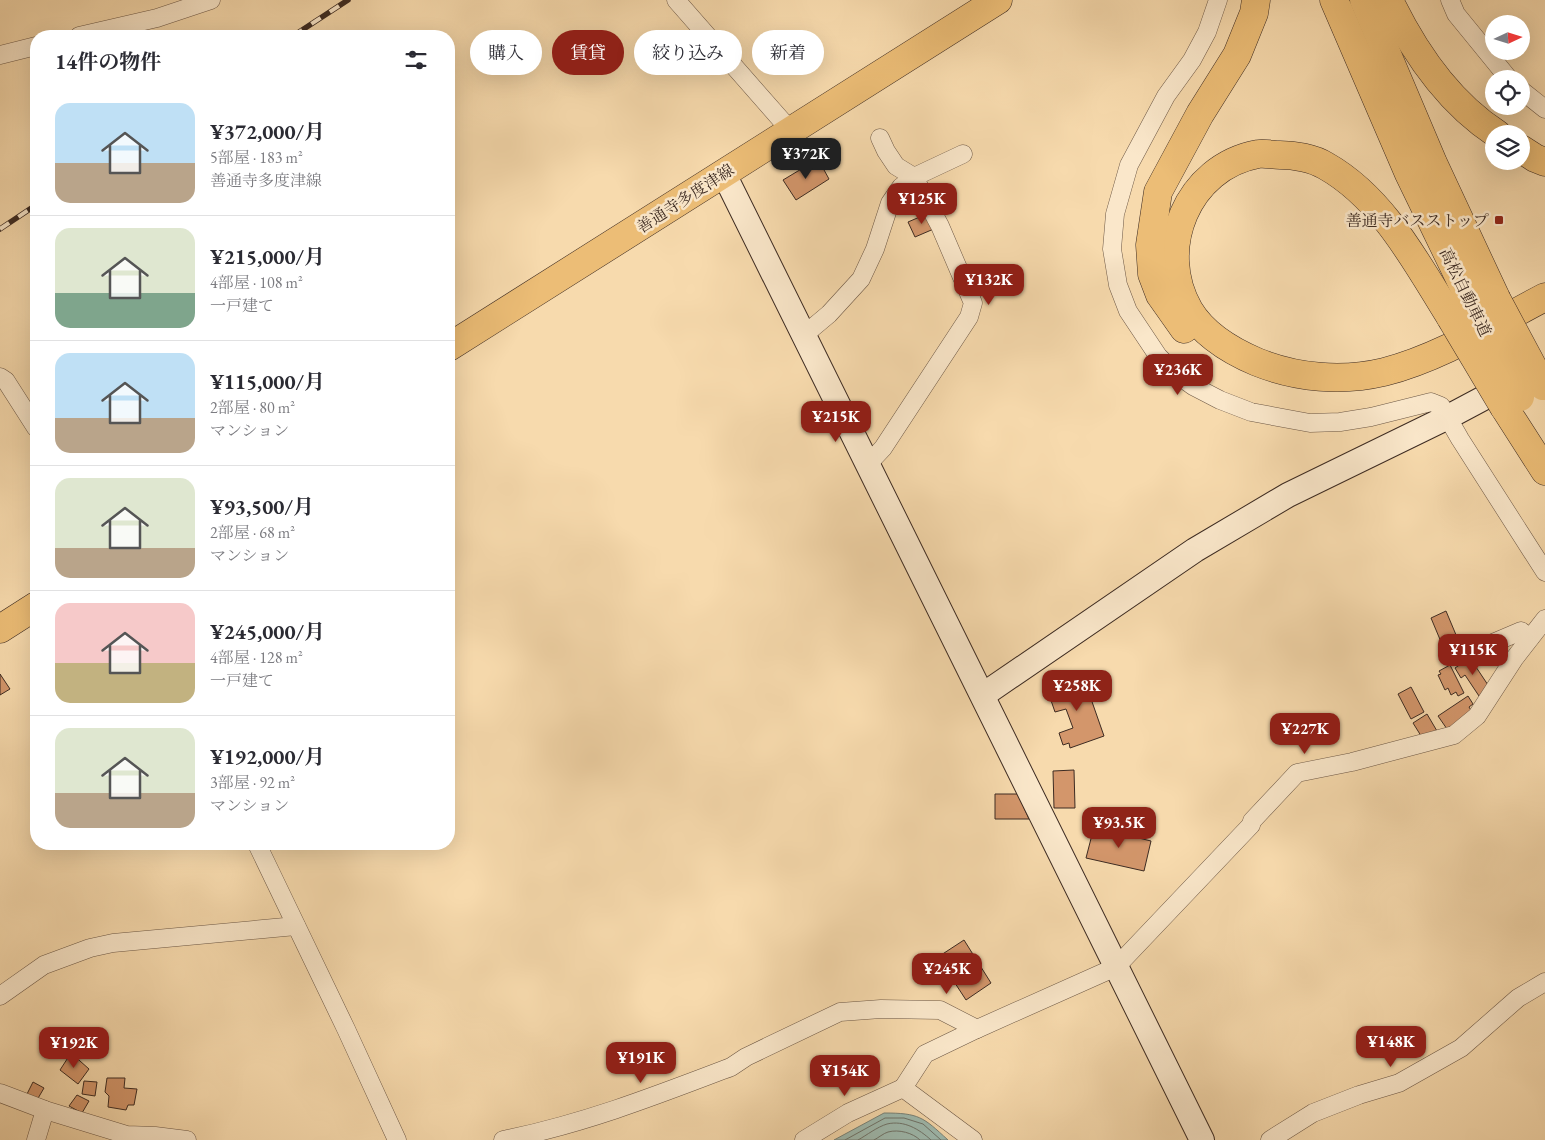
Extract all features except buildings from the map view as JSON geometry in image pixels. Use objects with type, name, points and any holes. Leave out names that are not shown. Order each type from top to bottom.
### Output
[{"type":"main road","name":"善通寺多度津線","points":[[455,343],[998,0]]},
{"type":"main road","points":[[1256,0],[1254,13],[1237,55],[1200,114],[1158,192],[1150,245],[1152,274],[1160,295],[1188,334],[1203,351],[1256,380],[1274,386],[1315,393],[1342,394],[1365,392],[1439,369],[1545,316]]},
{"type":"main road","name":"高松自動車道","points":[[1334,0],[1409,174],[1474,308],[1531,389],[1545,443]]},
{"type":"main road","name":"高松自動車道","points":[[1364,0],[1433,163],[1474,308]]},
{"type":"main road","points":[[1389,0],[1426,64],[1451,96],[1485,125]]},
{"type":"main road","points":[[1545,297],[1435,355],[1404,366],[1383,372],[1344,377],[1316,377],[1277,369],[1243,356],[1214,338],[1190,311],[1180,291],[1174,267],[1174,245],[1180,223],[1188,205],[1200,187],[1235,162],[1259,154],[1293,155],[1324,164],[1368,200],[1398,235],[1474,308],[1531,389],[1545,471]]},
{"type":"main road","points":[[1530,155],[1545,162]]},
{"type":"main road","points":[[0,629],[30,610]]},
{"type":"street","points":[[105,30],[157,18],[211,0]]},
{"type":"street","points":[[676,0],[783,122],[788,132]]},
{"type":"street","points":[[1218,0],[1207,32],[1192,60],[1166,96],[1129,166],[1115,214],[1112,249],[1118,285],[1128,311],[1158,356],[1175,373],[1193,386],[1220,400],[1251,412],[1310,423],[1340,422],[1371,417],[1431,402],[1441,406],[1545,572]]},
{"type":"street","points":[[1450,0],[1456,14],[1502,70]]},
{"type":"street","points":[[0,55],[30,48]]},
{"type":"street","points":[[1530,97],[1545,108]]},
{"type":"street","points":[[868,464],[883,448],[969,317],[974,303],[940,226],[914,177],[896,166],[880,138]]},
{"type":"street","points":[[804,334],[829,314],[861,279],[875,249],[890,203],[901,187],[914,177],[963,154]]},
{"type":"street","points":[[724,174],[1202,1140]]},
{"type":"street","points":[[0,378],[6,382],[30,419]]},
{"type":"street","points":[[982,695],[1195,550],[1288,495],[1448,418],[1531,389]]},
{"type":"street","points":[[804,1140],[848,1113],[903,1088],[925,1054],[1116,967],[1297,773],[1352,762],[1454,735],[1477,716],[1514,659],[1545,619]]},
{"type":"street","points":[[1482,648],[1521,631],[1530,638]]},
{"type":"street","points":[[260,850],[397,1140]]},
{"type":"street","points":[[0,996],[44,965],[90,948],[113,943],[296,926]]},
{"type":"street","points":[[1270,1140],[1313,1113],[1359,1095],[1399,1083],[1460,1048],[1518,998],[1545,982]]},
{"type":"street","points":[[503,1140],[546,1131],[621,1109],[731,1067],[746,1057],[840,1012],[881,1009],[940,1010],[977,1029]]},
{"type":"street","points":[[903,1088],[973,1140]]},
{"type":"street","points":[[0,1093],[44,1110],[127,1135],[187,1140]]},
{"type":"street","points":[[36,1140],[44,1110]]},
{"type":"water","points":[[884,1113],[913,1115],[926,1121],[948,1140],[834,1140]]},
{"type":"railway","points":[[302,30],[348,0]]},
{"type":"railway","points":[[0,229],[30,209]]},
{"type":"place","name":"善通寺バスストップ","points":[[1499,220]]}]
